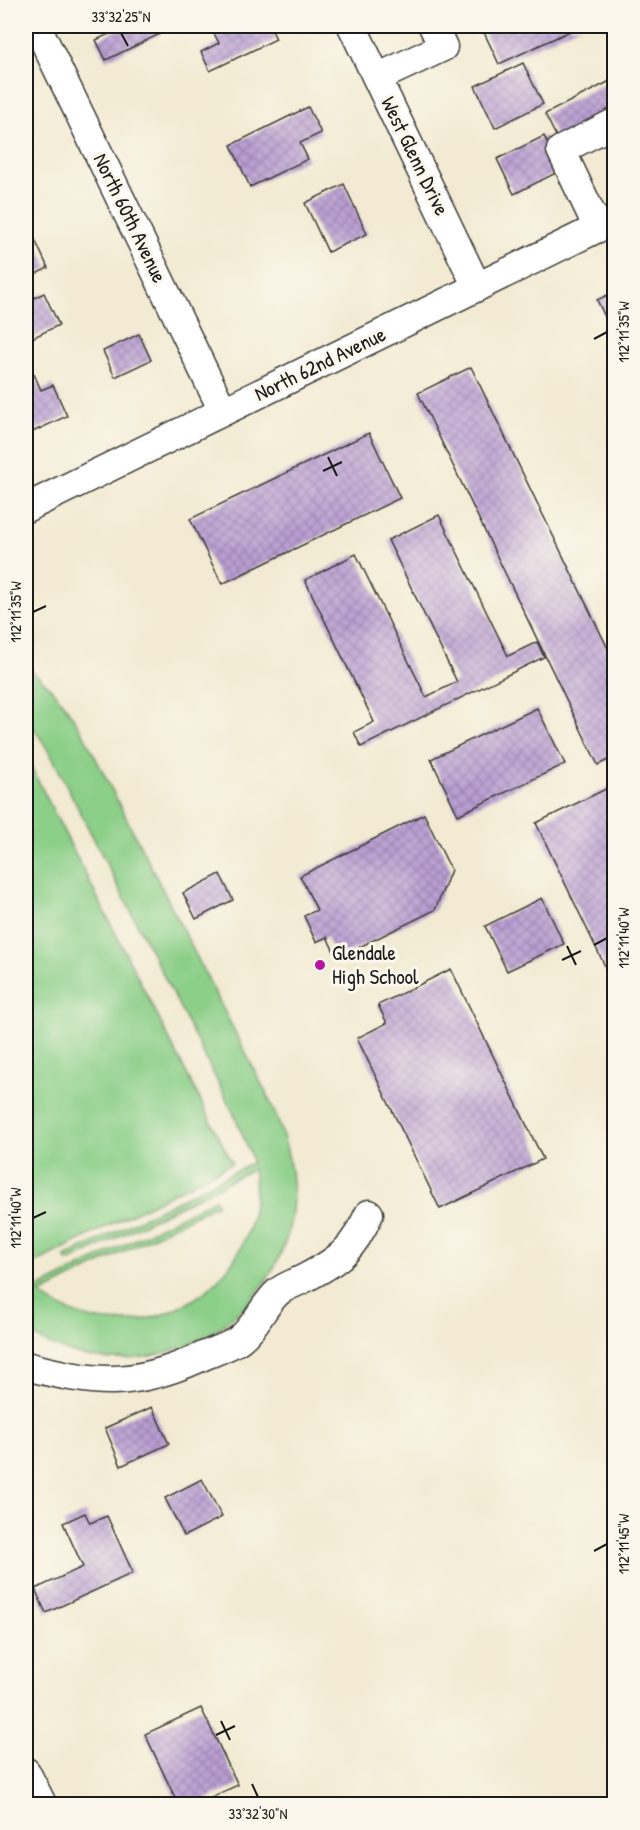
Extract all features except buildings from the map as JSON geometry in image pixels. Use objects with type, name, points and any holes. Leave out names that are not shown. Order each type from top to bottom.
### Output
[{"type":"street","name":"North 60th Avenue","points":[[37,26],[223,411]]},
{"type":"street","name":"West Glenn Drive","points":[[352,26],[477,287]]},
{"type":"street","points":[[377,78],[443,47],[433,26]]},
{"type":"street","points":[[607,224],[561,150],[615,123]]},
{"type":"street","name":"North 62nd Avenue","points":[[26,508],[607,224]]},
{"type":"street","points":[[26,1366],[92,1381],[124,1381],[153,1376],[190,1362],[237,1341],[260,1319],[278,1292],[320,1270],[354,1245],[369,1214]]},
{"type":"street","points":[[26,1772],[42,1804]]},
{"type":"green space","points":[[26,667],[44,681],[59,698],[84,735],[275,1112],[286,1148],[293,1184],[291,1222],[286,1240],[269,1277],[244,1308],[213,1332],[177,1349],[139,1358],[101,1358],[62,1350],[26,1331],[26,1280],[35,1290],[215,1199],[217,1204],[40,1294],[77,1314],[115,1321],[153,1317],[188,1303],[218,1279],[241,1248],[253,1211],[253,1169],[68,1262],[65,1257],[252,1163],[251,1156],[233,1112],[50,753],[30,722],[26,725]]},
{"type":"green space","points":[[26,757],[232,1163],[35,1263],[26,1244]]},
{"type":"place","name":"Glendale High School","points":[[320,965]]}]
